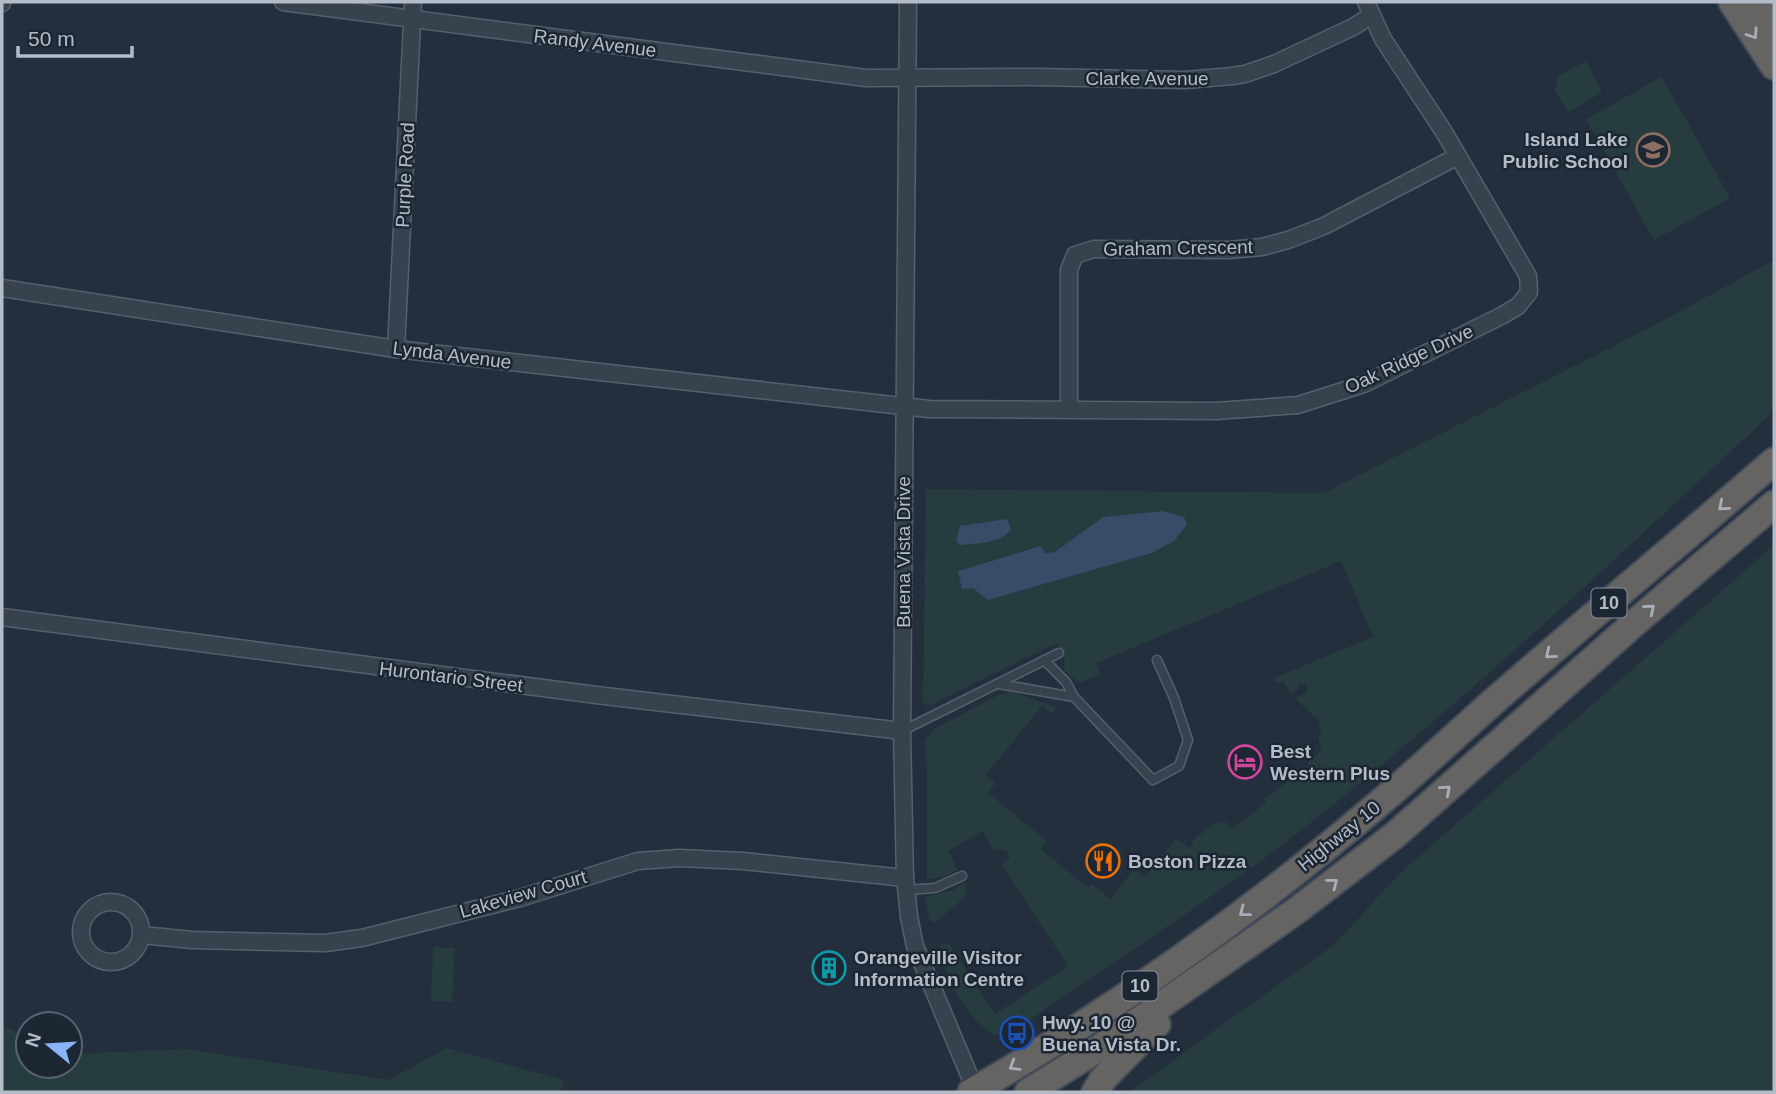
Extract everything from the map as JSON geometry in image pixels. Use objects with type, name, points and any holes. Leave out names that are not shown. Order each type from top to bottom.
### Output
[{"type":"highway","points":[[1732,2],[1774,66]]},
{"type":"highway","points":[[1756,2],[1774,31]]},
{"type":"highway","name":"Highway 10","points":[[973,1091],[1125,996],[1298,870],[1383,800],[1774,461]]},
{"type":"highway","name":"Highway 10","points":[[1028,1092],[1098,1049],[1296,911],[1395,835],[1774,504]]},
{"type":"highway","points":[[1095,1092],[1103,1079],[1197,979]]},
{"type":"street","name":"Randy Avenue","points":[[283,2],[866,78],[908,77]]},
{"type":"street","name":"Purple Road","points":[[396,349],[414,2]]},
{"type":"street","name":"Buena Vista Drive","points":[[908,2],[902,731],[906,884],[915,946],[973,1091]]},
{"type":"street","name":"Clarke Avenue","points":[[908,77],[1186,80],[1232,76],[1259,70],[1353,27],[1369,8]]},
{"type":"street","name":"Oak Ridge Drive","points":[[903,407],[1216,411],[1298,405],[1364,384],[1518,306],[1529,292],[1528,276],[1458,156],[1383,39],[1369,8]]},
{"type":"street","name":"Graham Crescent","points":[[1069,409],[1069,270],[1075,255],[1094,249],[1229,250],[1275,244],[1324,226],[1458,156]]},
{"type":"street","name":"Lynda Avenue","points":[[2,288],[396,349],[903,407]]},
{"type":"street","name":"Hurontario Street","points":[[2,617],[568,692],[902,731]]},
{"type":"street","name":"Lakeview Court","points":[[142,935],[192,940],[325,943],[362,938],[520,898],[638,860],[679,858],[743,861],[906,884]]},
{"type":"lane","points":[[902,731],[1059,653]]},
{"type":"lane","points":[[1044,660],[1066,682],[1074,697],[1153,780],[1179,766],[1188,740],[1174,698],[1157,660]]},
{"type":"lane","points":[[999,684],[1074,697]]},
{"type":"lane","points":[[906,884],[936,888],[962,876]]},
{"type":"green space","points":[[1586,61],[1602,92],[1568,112],[1555,91],[1558,76]]},
{"type":"green space","points":[[1662,77],[1730,198],[1654,240],[1586,119]]},
{"type":"green space","points":[[1774,260],[1774,411],[1490,672],[1313,821],[1203,902],[1015,1030],[994,1035],[983,1027],[966,1008],[953,986],[937,950],[942,944],[950,945],[995,1014],[1068,966],[1001,864],[1010,858],[1006,851],[992,848],[983,831],[948,851],[958,870],[927,880],[925,740],[933,729],[999,695],[1012,692],[1057,707],[1052,714],[1042,706],[986,775],[995,783],[988,793],[1047,841],[1041,849],[1088,888],[1092,884],[1110,899],[1134,869],[1145,877],[1176,839],[1190,848],[1195,838],[1218,821],[1220,824],[1225,822],[1232,828],[1266,803],[1264,799],[1309,765],[1307,762],[1322,750],[1318,737],[1322,733],[1320,721],[1295,698],[1307,692],[1307,684],[1298,685],[1297,690],[1291,693],[1283,682],[1277,682],[1274,678],[1373,637],[1341,561],[1096,663],[1100,674],[1079,683],[1064,670],[1065,660],[1057,643],[928,706],[923,704],[926,489],[1324,493],[1651,327]],"holes":[[[1103,517],[1174,541],[1152,553],[988,600],[958,571],[1039,546],[1046,553],[1055,552]]]},
{"type":"green space","points":[[1774,545],[1774,1092],[1129,1092],[1335,944],[1399,874]]},
{"type":"green space","points":[[966,882],[967,895],[936,922],[930,921],[925,897],[953,890]]},
{"type":"green space","points":[[433,947],[455,948],[452,1002],[431,1001]]},
{"type":"green space","points":[[2,1025],[14,1031],[14,1080],[84,1080],[84,1053],[186,1049],[389,1080],[447,1048],[564,1080],[561,1092],[2,1092]]},
{"type":"water","points":[[1163,511],[1184,517],[1187,524],[1174,541],[1152,553],[988,600],[973,588],[962,589],[958,571],[1040,546],[1046,553],[1055,552],[1103,517]]},
{"type":"water","points":[[1007,519],[1011,529],[1001,538],[960,545],[956,541],[960,526]]},
{"type":"place","name":"Island Lake Public School","points":[[1653,150]]},
{"type":"place","name":"Best Western Plus","points":[[1245,762]]},
{"type":"place","name":"Boston Pizza","points":[[1103,861]]},
{"type":"place","name":"Orangeville Visitor Information Centre","points":[[829,968]]},
{"type":"place","name":"Hwy. 10 @ Buena Vista Dr.","points":[[1017,1033]]}]
